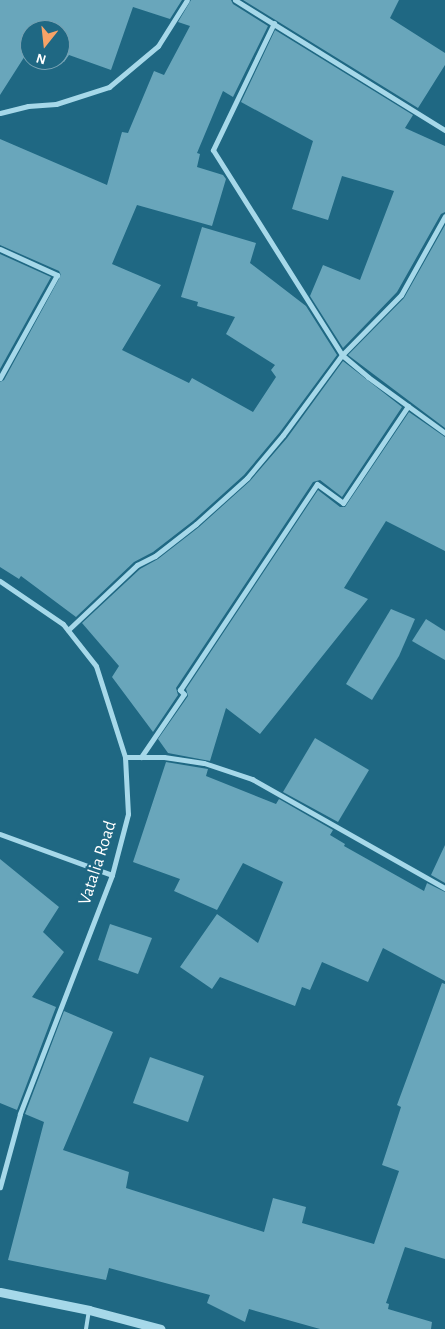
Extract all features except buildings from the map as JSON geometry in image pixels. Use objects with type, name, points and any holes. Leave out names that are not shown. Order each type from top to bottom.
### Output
[{"type":"street","points":[[0,113],[28,106],[56,104],[109,87],[158,46],[187,0]]},
{"type":"street","points":[[234,0],[445,130]]},
{"type":"street","points":[[274,23],[213,150],[342,354],[445,433]]},
{"type":"street","points":[[68,630],[137,565],[156,556],[196,524],[247,478],[283,435],[342,354],[401,295],[445,216]]},
{"type":"street","points":[[0,249],[57,275],[0,378]]},
{"type":"street","points":[[141,757],[184,694],[180,690],[317,484],[343,503],[408,406]]},
{"type":"street","name":"Vatalia Road","points":[[0,580],[64,624],[96,666],[125,757],[128,814],[112,875],[20,1114],[0,1186]]},
{"type":"street","points":[[125,757],[164,757],[204,763],[252,780],[445,888]]},
{"type":"street","points":[[0,834],[112,875]]},
{"type":"street","points":[[0,1292],[89,1310],[161,1329]]},
{"type":"lane","points":[[86,1329],[89,1310]]}]
